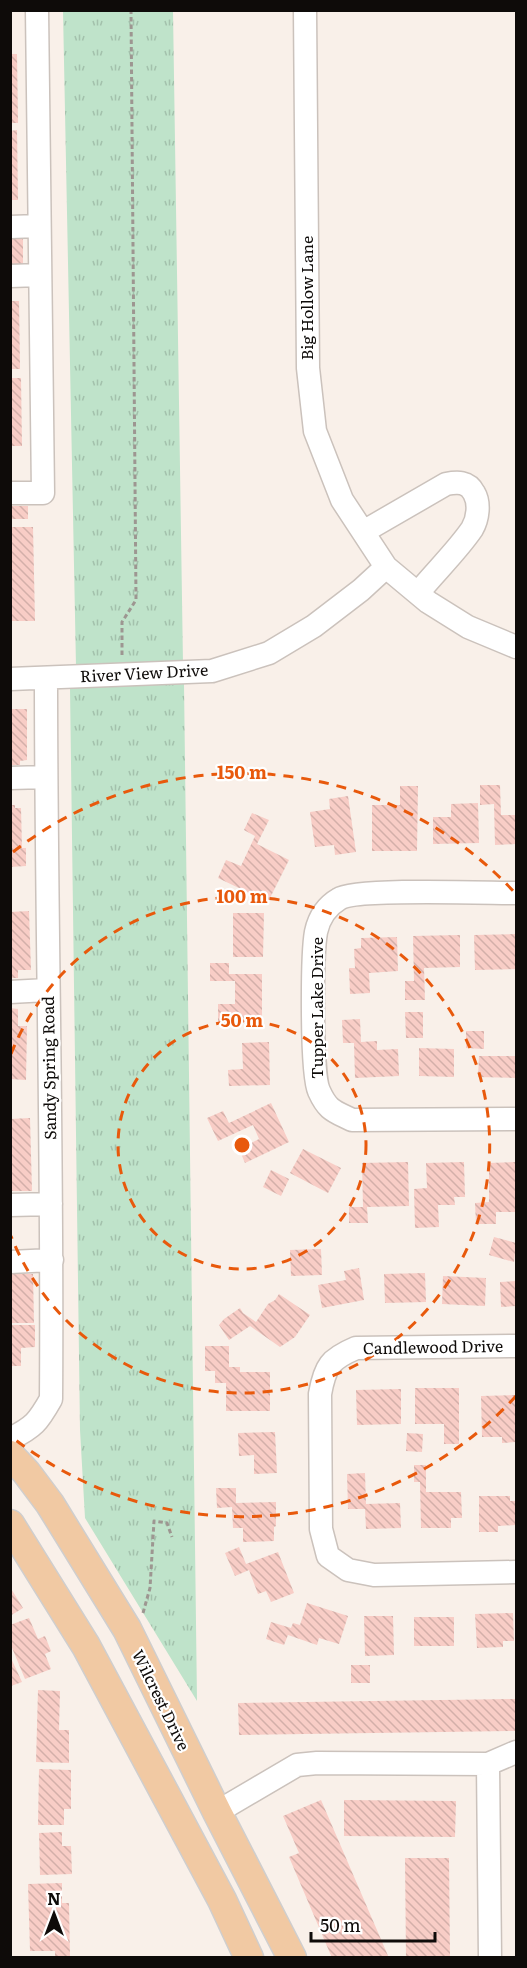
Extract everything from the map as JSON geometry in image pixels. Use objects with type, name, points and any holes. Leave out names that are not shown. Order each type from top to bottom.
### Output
[{"type":"main road","name":"Wilcrest Drive","points":[[10,1455],[50,1504],[127,1629],[292,1958]]},
{"type":"main road","points":[[10,1524],[86,1646],[222,1899],[249,1958]]},
{"type":"main road","points":[[222,1899],[255,1884]]},
{"type":"street","points":[[10,493],[43,492],[37,10]]},
{"type":"street","name":"Big Hollow Lane","points":[[305,10],[308,368],[315,431],[342,500],[386,567]]},
{"type":"street","points":[[10,227],[39,226]]},
{"type":"street","points":[[10,276],[40,275]]},
{"type":"street","points":[[363,532],[446,484],[458,482],[468,485],[478,504],[473,527],[418,593]]},
{"type":"street","points":[[386,567],[418,593],[468,627],[516,647]]},
{"type":"street","name":"River View Drive","points":[[10,678],[122,676],[212,671],[269,652],[314,626],[361,590],[386,567]]},
{"type":"street","name":"Sandy Spring Road","points":[[10,1439],[29,1430],[40,1418],[51,1399],[52,1260],[45,678]]},
{"type":"street","points":[[10,778],[46,777]]},
{"type":"street","name":"Tupper Lake Drive","points":[[516,893],[366,893],[340,897],[325,910],[316,930],[314,959],[314,1066],[318,1089],[328,1108],[352,1120],[516,1119]]},
{"type":"street","points":[[10,992],[47,990]]},
{"type":"street","points":[[10,1205],[51,1204]]},
{"type":"street","points":[[10,1262],[52,1260]]},
{"type":"street","name":"Candlewood Drive","points":[[516,1346],[356,1348],[336,1357],[324,1372],[320,1394],[321,1529],[328,1556],[348,1570],[374,1575],[516,1572]]},
{"type":"street","points":[[217,1812],[297,1765],[316,1763],[488,1764],[516,1752]]},
{"type":"street","points":[[488,1764],[489,1958]]},
{"type":"path","points":[[122,676],[122,622],[136,600],[131,10]]},
{"type":"path","points":[[127,1629],[145,1611],[150,1588],[154,1521],[167,1523],[172,1537]]},
{"type":"green space","points":[[63,11],[173,11],[183,664],[76,666]]},
{"type":"green space","points":[[184,684],[197,1701],[85,1518],[80,1430],[70,688]]},
{"type":"building","points":[[10,54],[17,54],[18,123],[10,123]]},
{"type":"building","points":[[17,130],[18,200],[10,200],[10,131]]},
{"type":"building","points":[[10,236],[23,236],[23,267],[10,267]]},
{"type":"building","points":[[10,301],[19,301],[20,369],[10,369]]},
{"type":"building","points":[[10,378],[21,378],[22,446],[10,446]]},
{"type":"building","points":[[10,506],[28,506],[28,519],[10,519]]},
{"type":"building","points":[[10,527],[33,527],[35,621],[10,621]]},
{"type":"building","points":[[10,709],[27,709],[27,760],[20,761],[20,765],[10,765]]},
{"type":"building","points":[[480,785],[500,785],[501,815],[516,815],[516,844],[495,845],[494,804],[480,805]]},
{"type":"building","points":[[400,786],[418,786],[417,851],[372,851],[372,805],[400,805]]},
{"type":"building","points":[[348,796],[356,852],[335,855],[334,845],[315,847],[310,812],[330,809],[329,799]]},
{"type":"building","points":[[478,803],[479,843],[433,844],[433,817],[451,817],[451,804]]},
{"type":"building","points":[[10,805],[21,808],[22,848],[26,848],[26,866],[10,867]]},
{"type":"building","points":[[252,813],[269,820],[257,844],[289,860],[268,902],[218,878],[226,860],[241,866],[255,836],[244,830]]},
{"type":"building","points":[[29,911],[31,970],[18,970],[18,978],[10,978],[10,912]]},
{"type":"building","points":[[233,913],[264,913],[263,957],[233,957]]},
{"type":"building","points":[[516,934],[516,969],[475,970],[474,935]]},
{"type":"building","points":[[460,935],[460,967],[424,968],[425,1000],[405,1000],[405,981],[414,981],[413,936]]},
{"type":"building","points":[[397,937],[398,971],[369,973],[370,993],[350,994],[349,968],[355,968],[354,949],[361,948],[361,938]]},
{"type":"building","points":[[210,963],[229,963],[229,974],[262,974],[262,1022],[218,1022],[218,1004],[235,1004],[235,981],[210,981]]},
{"type":"building","points":[[10,1008],[18,1009],[18,1026],[27,1026],[26,1080],[10,1079]]},
{"type":"building","points":[[405,1012],[423,1012],[423,1038],[406,1038]]},
{"type":"building","points":[[360,1019],[361,1042],[377,1041],[377,1050],[398,1049],[399,1076],[355,1078],[354,1043],[343,1043],[342,1020]]},
{"type":"building","points":[[466,1031],[484,1031],[484,1049],[466,1048]]},
{"type":"building","points":[[269,1042],[270,1085],[229,1086],[228,1070],[243,1069],[242,1043]]},
{"type":"building","points":[[419,1048],[454,1049],[454,1077],[419,1076]]},
{"type":"building","points":[[479,1056],[516,1056],[516,1078],[478,1077]]},
{"type":"building","points":[[271,1103],[289,1142],[245,1163],[239,1149],[259,1139],[253,1125],[218,1141],[207,1118],[223,1111],[229,1123]]},
{"type":"building","points":[[30,1118],[32,1191],[10,1191],[10,1119]]},
{"type":"building","points":[[303,1149],[341,1168],[328,1193],[290,1173]]},
{"type":"building","points":[[408,1162],[409,1206],[367,1207],[368,1223],[349,1223],[349,1207],[363,1207],[362,1163]]},
{"type":"building","points":[[464,1162],[465,1197],[454,1197],[455,1205],[438,1205],[439,1227],[415,1228],[414,1189],[427,1188],[426,1163]]},
{"type":"building","points":[[516,1162],[516,1212],[496,1212],[496,1224],[476,1224],[475,1203],[489,1202],[489,1163]]},
{"type":"building","points":[[271,1170],[289,1179],[281,1196],[263,1187]]},
{"type":"building","points":[[494,1237],[516,1243],[514,1262],[489,1255]]},
{"type":"building","points":[[321,1249],[322,1275],[291,1276],[290,1250]]},
{"type":"building","points":[[359,1268],[364,1300],[322,1308],[318,1285],[346,1280],[344,1271]]},
{"type":"building","points":[[425,1273],[426,1302],[385,1303],[384,1274]]},
{"type":"building","points":[[10,1274],[33,1274],[34,1323],[10,1323]]},
{"type":"building","points":[[443,1276],[486,1278],[485,1306],[442,1304]]},
{"type":"building","points":[[516,1281],[516,1306],[501,1307],[500,1282]]},
{"type":"building","points":[[279,1294],[310,1315],[295,1337],[280,1347],[250,1326],[229,1340],[219,1325],[224,1319],[240,1308],[256,1322],[268,1304]]},
{"type":"building","points":[[10,1325],[35,1325],[35,1347],[21,1348],[21,1366],[10,1366]]},
{"type":"building","points":[[205,1346],[229,1346],[229,1367],[240,1367],[240,1372],[270,1372],[270,1411],[226,1411],[226,1383],[215,1383],[215,1371],[205,1371]]},
{"type":"building","points":[[415,1388],[459,1388],[459,1444],[444,1444],[444,1424],[415,1424]]},
{"type":"building","points":[[401,1389],[401,1424],[357,1425],[356,1390]]},
{"type":"building","points":[[516,1395],[516,1442],[502,1443],[502,1437],[482,1437],[481,1396]]},
{"type":"building","points":[[275,1432],[277,1473],[254,1474],[254,1455],[239,1456],[238,1433]]},
{"type":"building","points":[[407,1433],[423,1434],[422,1452],[406,1451]]},
{"type":"building","points":[[414,1465],[426,1465],[426,1492],[461,1492],[462,1518],[451,1518],[451,1528],[421,1528],[420,1482],[414,1482]]},
{"type":"building","points":[[365,1473],[366,1504],[400,1503],[401,1528],[366,1529],[365,1509],[348,1509],[347,1474]]},
{"type":"building","points":[[216,1488],[236,1488],[236,1503],[276,1502],[274,1541],[243,1542],[243,1528],[233,1528],[232,1507],[217,1508]]},
{"type":"building","points":[[479,1496],[510,1496],[510,1501],[516,1501],[516,1525],[498,1526],[498,1532],[479,1532]]},
{"type":"building","points":[[239,1547],[246,1564],[278,1552],[294,1593],[271,1602],[266,1591],[258,1594],[249,1570],[235,1576],[225,1553]]},
{"type":"building","points":[[10,1587],[23,1608],[10,1616]]},
{"type":"building","points":[[307,1603],[348,1616],[339,1644],[319,1638],[317,1645],[288,1635],[284,1645],[266,1639],[271,1622],[291,1628],[293,1623],[300,1625]]},
{"type":"building","points":[[513,1613],[514,1641],[503,1641],[503,1647],[477,1648],[475,1614]]},
{"type":"building","points":[[364,1616],[393,1616],[394,1655],[365,1656]]},
{"type":"building","points":[[414,1617],[454,1617],[454,1646],[414,1646]]},
{"type":"building","points":[[29,1618],[38,1639],[45,1636],[51,1651],[45,1654],[51,1669],[25,1679],[10,1643],[10,1625]]},
{"type":"building","points":[[10,1656],[22,1682],[11,1686],[10,1684]]},
{"type":"building","points":[[351,1665],[370,1665],[370,1683],[351,1683]]},
{"type":"building","points":[[38,1690],[60,1691],[59,1730],[69,1730],[69,1763],[36,1762]]},
{"type":"building","points":[[516,1699],[516,1731],[239,1735],[238,1703]]},
{"type":"building","points":[[39,1769],[71,1770],[71,1809],[64,1809],[64,1825],[38,1825]]},
{"type":"building","points":[[321,1800],[389,1958],[332,1958],[289,1857],[299,1853],[283,1816]]},
{"type":"building","points":[[344,1800],[456,1801],[455,1837],[344,1836]]},
{"type":"building","points":[[62,1832],[62,1846],[71,1846],[72,1874],[40,1875],[39,1833]]},
{"type":"building","points":[[405,1858],[449,1858],[450,1958],[406,1958]]},
{"type":"building","points":[[62,1883],[62,1903],[69,1903],[70,1957],[55,1957],[55,1951],[30,1951],[28,1884]]}]
